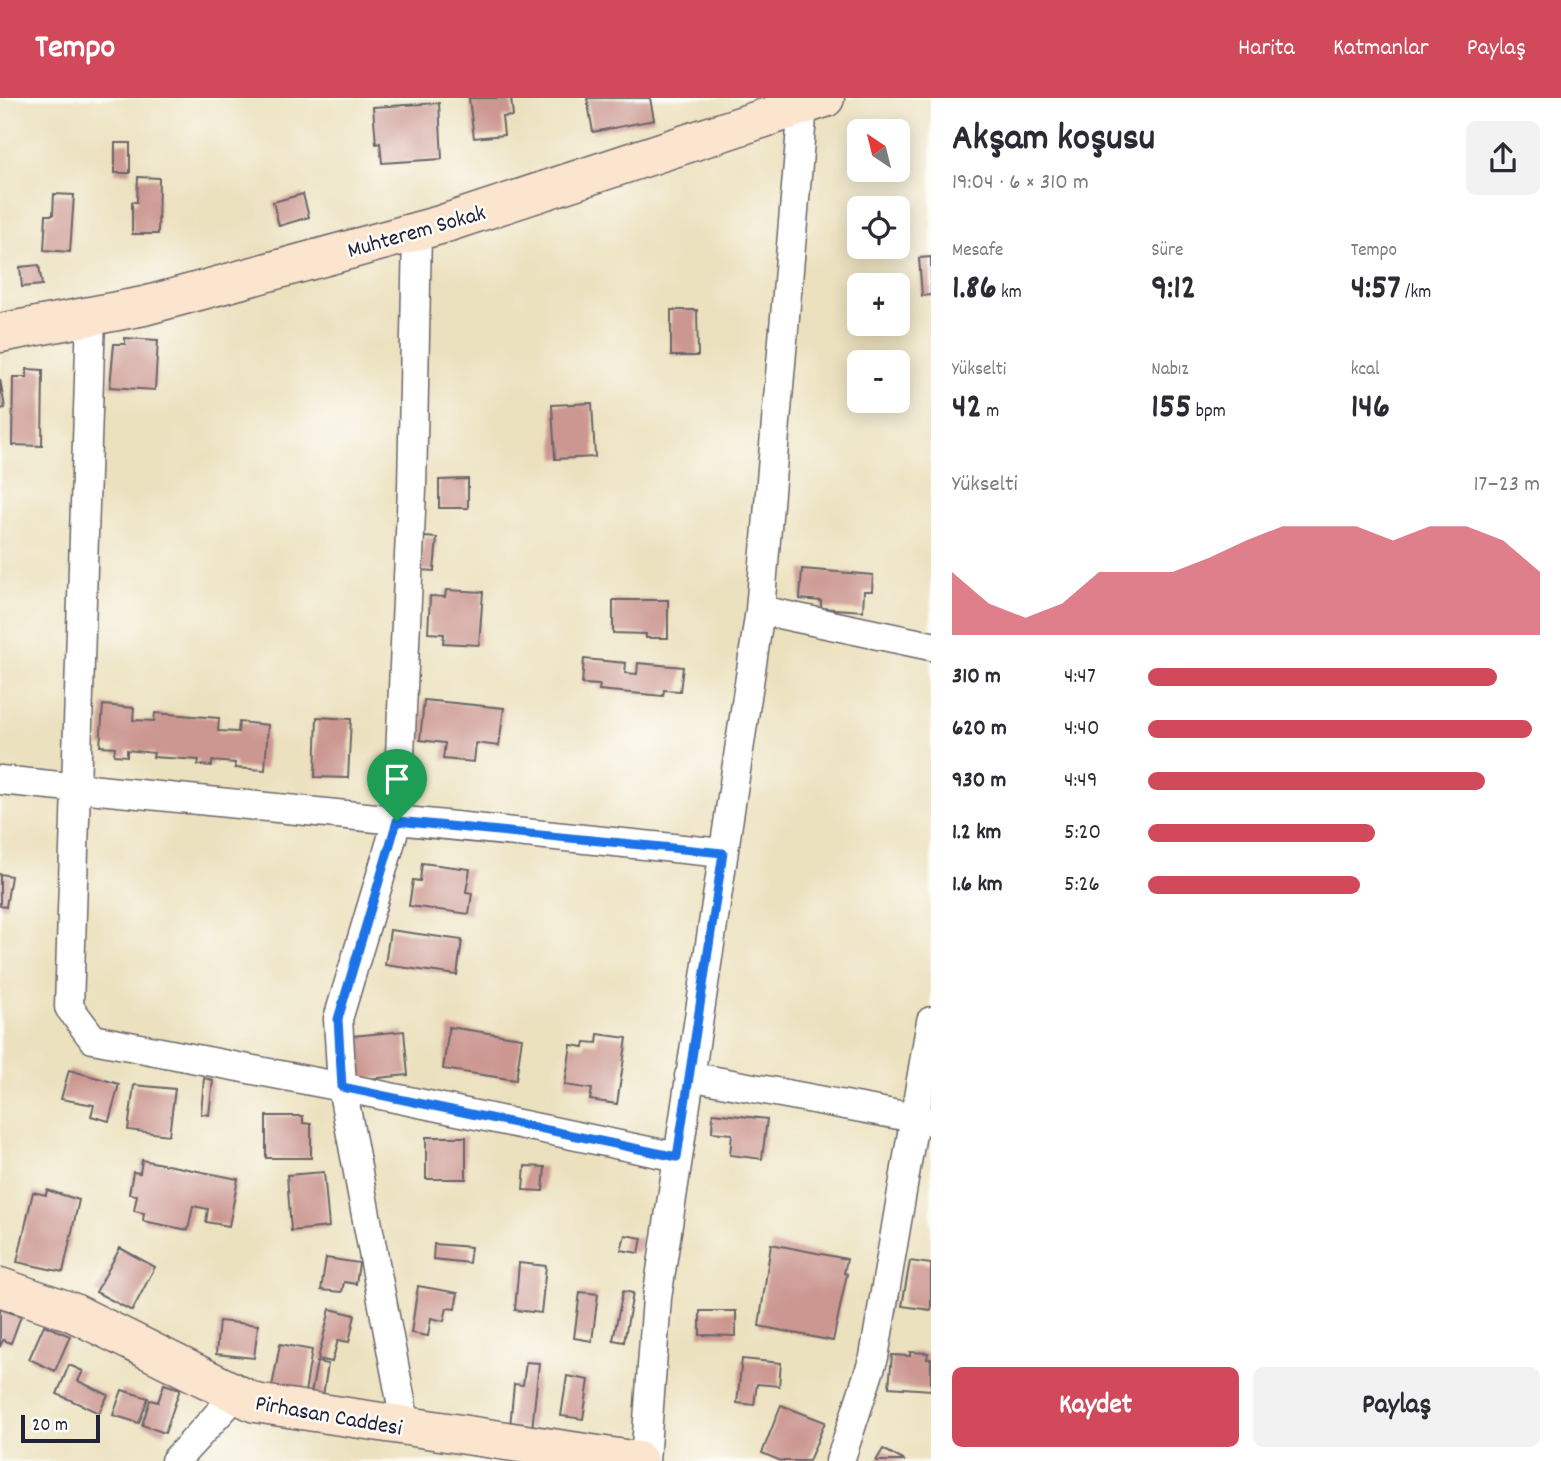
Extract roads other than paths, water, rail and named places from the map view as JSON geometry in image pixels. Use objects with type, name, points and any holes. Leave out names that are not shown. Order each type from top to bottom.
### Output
[{"type":"street","name":"Muhterem Sokak","points":[[0,333],[144,306],[417,232],[814,102]]},
{"type":"street","points":[[645,1461],[657,1298],[760,610],[814,102]]},
{"type":"street","points":[[406,1428],[342,1087],[338,1019],[397,821],[412,489],[417,232]]},
{"type":"street","points":[[91,316],[69,1007],[93,1039],[342,1087],[677,1157]]},
{"type":"street","points":[[760,610],[931,646]]},
{"type":"street","points":[[0,780],[75,790],[723,853]]},
{"type":"street","points":[[840,1461],[874,1357],[924,1119],[931,1021]]},
{"type":"street","points":[[689,1076],[924,1119]]},
{"type":"street","name":"Pirhasan Caddesi","points":[[0,1287],[72,1312],[255,1403],[406,1428],[638,1461]]},
{"type":"street","points":[[175,1461],[237,1394]]}]
